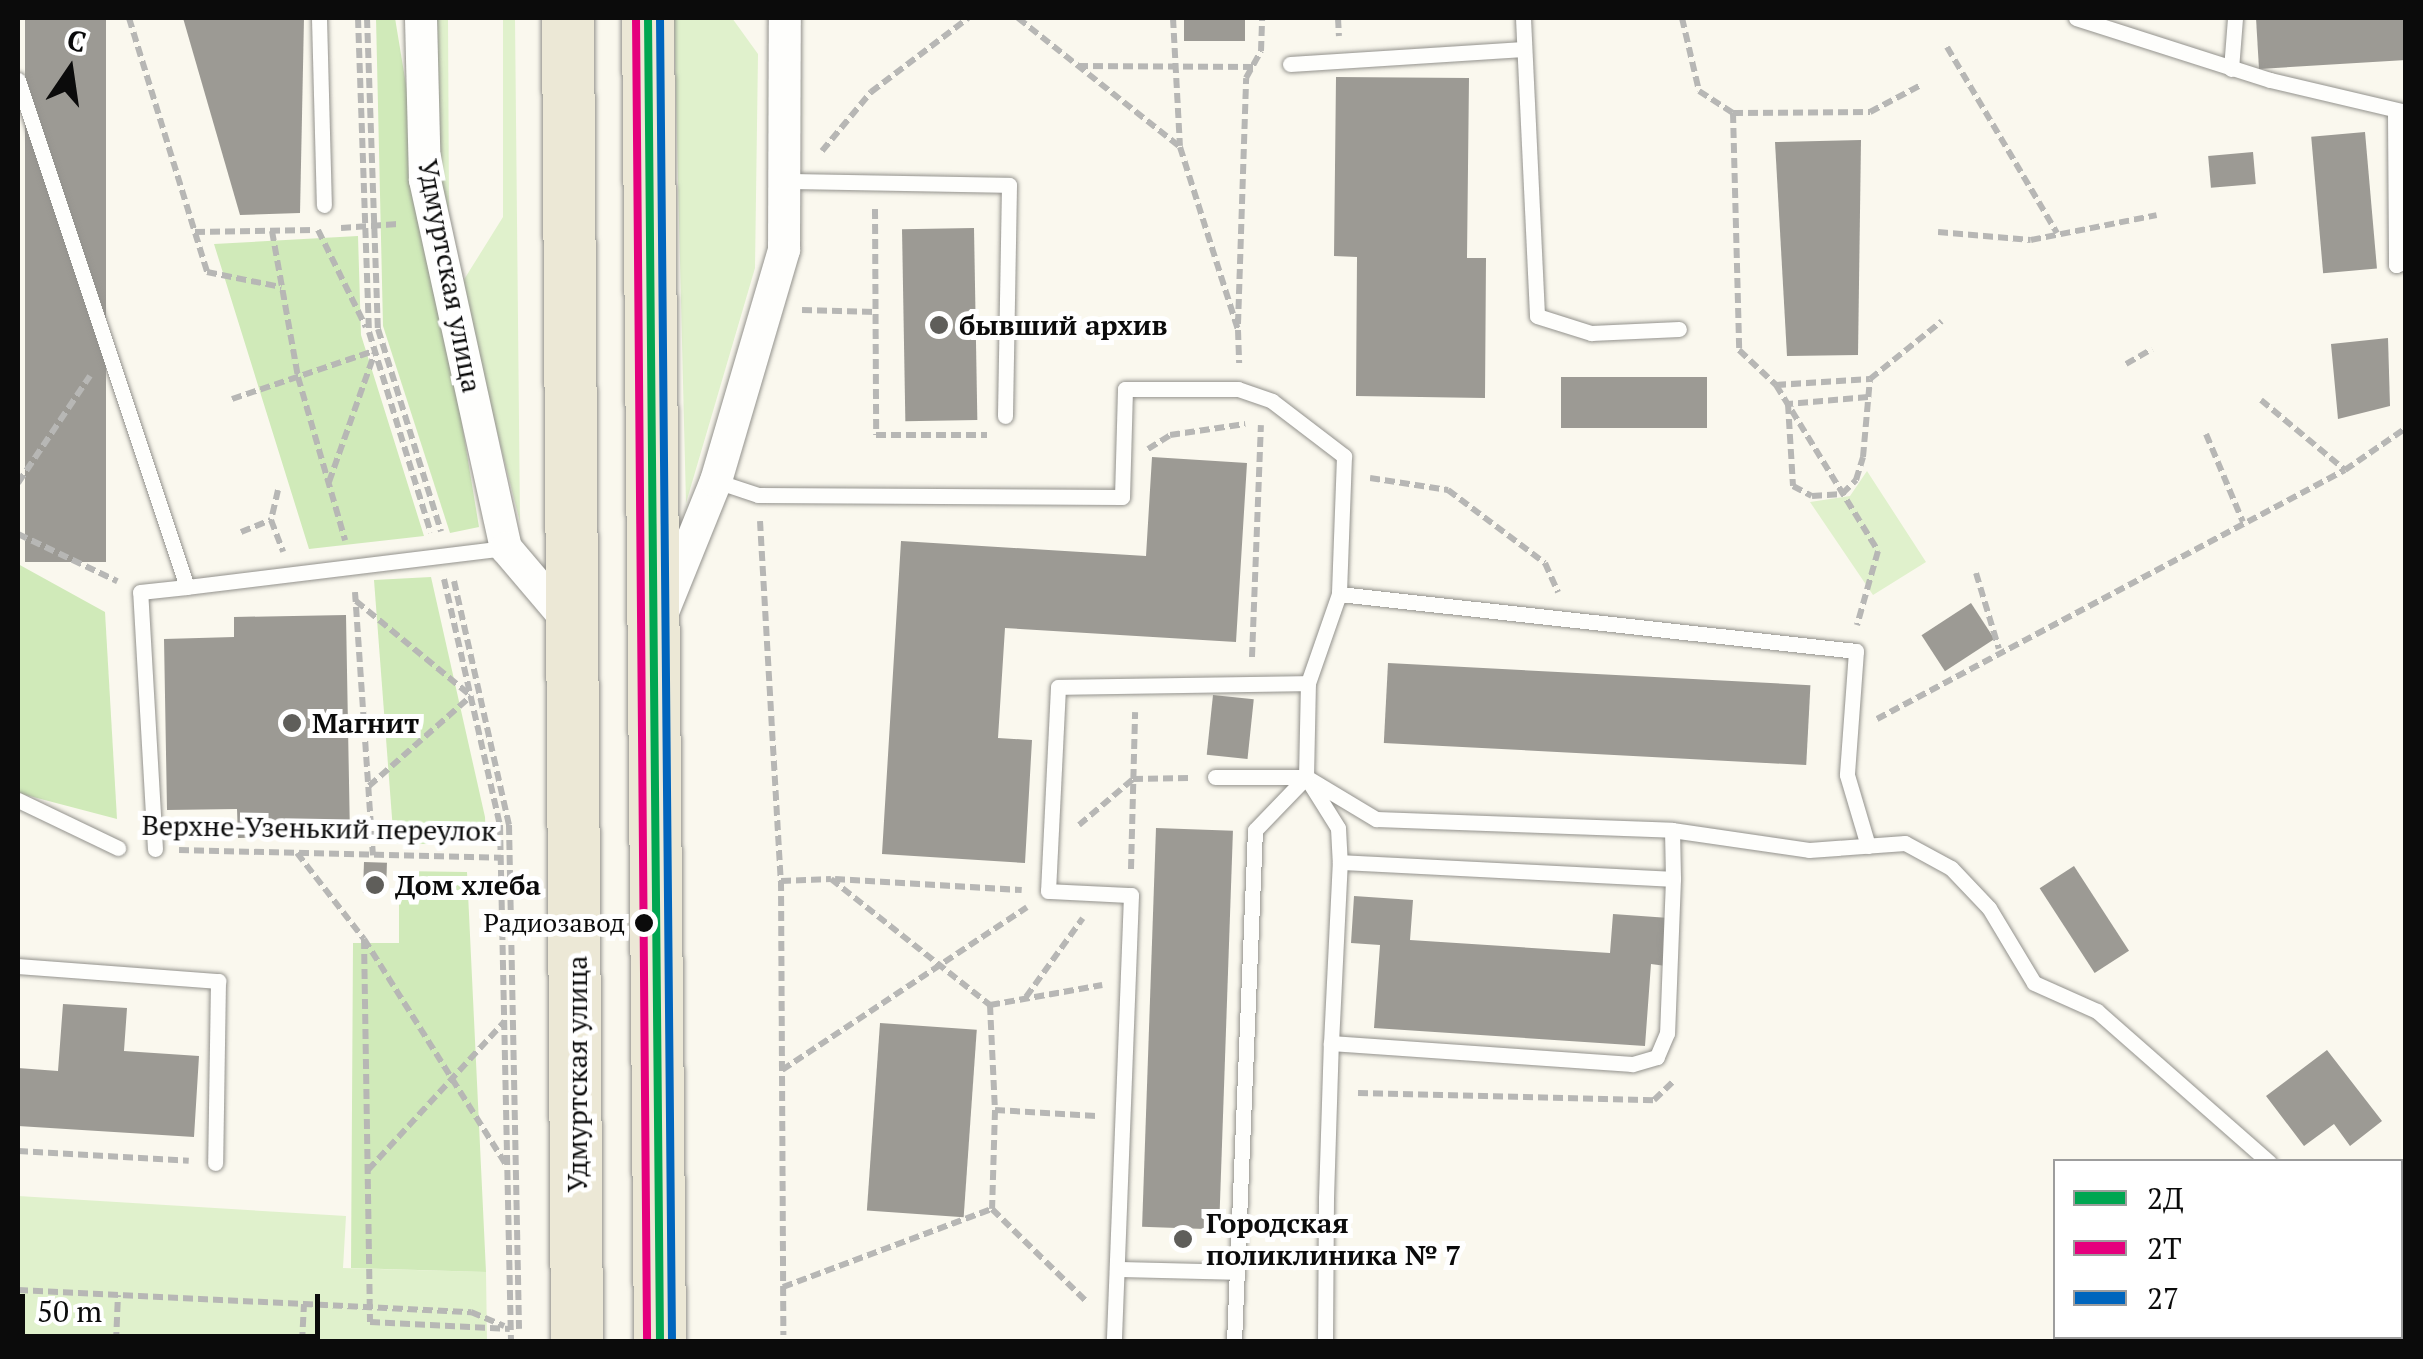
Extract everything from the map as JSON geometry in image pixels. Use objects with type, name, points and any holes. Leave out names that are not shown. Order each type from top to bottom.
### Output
[{"type":"main road","name":"Удмуртская улица","points":[[568,18],[577,824],[576,1342]]},
{"type":"main road","points":[[648,18],[650,644],[660,1342]]},
{"type":"main road","points":[[577,824],[654,826]]},
{"type":"street","name":"Удмуртская улица","points":[[421,18],[425,180],[506,548],[573,627]]},
{"type":"street","points":[[650,644],[716,482],[784,250],[797,175],[785,22]]},
{"type":"lane","points":[[318,18],[324,205]]},
{"type":"lane","points":[[1523,18],[1537,316],[1591,333],[1679,329]]},
{"type":"lane","points":[[2076,18],[2230,69],[2400,113],[2396,266],[2406,262]]},
{"type":"lane","points":[[2230,69],[2235,18]]},
{"type":"lane","points":[[1290,64],[1524,49]]},
{"type":"lane","points":[[18,80],[104,355],[187,587]]},
{"type":"lane","points":[[797,175],[875,183],[1009,185],[1005,416]]},
{"type":"lane","points":[[716,482],[758,495],[1122,497],[1125,389],[1238,389],[1327,439],[1349,475],[1339,594],[1308,682],[1306,777],[1338,828],[1340,862],[1331,1043],[1325,1342]]},
{"type":"lane","points":[[155,850],[140,592],[444,560],[506,548]]},
{"type":"lane","points":[[1339,594],[1573,624],[1856,651],[1847,775],[1868,846]]},
{"type":"lane","points":[[1115,1335],[1131,895],[1048,891],[1058,688],[1251,678],[1308,682]]},
{"type":"lane","points":[[1216,777],[1306,777],[1376,819],[1672,830],[1809,850],[1905,843],[1951,868],[1990,908],[2034,983],[2097,1011],[2266,1159]]},
{"type":"lane","points":[[1234,1342],[1255,830],[1306,777]]},
{"type":"lane","name":"Верхне-Узенький переулок","points":[[18,800],[118,848]]},
{"type":"lane","points":[[1331,1043],[1632,1064],[1657,1057],[1666,1033],[1672,830]]},
{"type":"lane","points":[[1340,862],[1673,879]]},
{"type":"lane","points":[[18,966],[218,980],[215,1162]]},
{"type":"lane","points":[[1117,1268],[1236,1272]]},
{"type":"path","points":[[130,18],[207,272],[281,287]]},
{"type":"path","points":[[358,18],[369,332]]},
{"type":"path","points":[[328,484],[379,349],[368,18]]},
{"type":"path","points":[[797,175],[871,92],[968,18]]},
{"type":"path","points":[[1018,18],[1180,147]]},
{"type":"path","points":[[1172,18],[1180,147],[1238,330]]},
{"type":"path","points":[[1238,389],[1253,67],[1262,18]]},
{"type":"path","points":[[1682,18],[1699,91],[1734,113],[1870,112],[1921,85]]},
{"type":"path","points":[[1948,47],[2057,233]]},
{"type":"path","points":[[1076,66],[1175,61],[1253,67],[1290,64]]},
{"type":"path","points":[[1734,113],[1739,350],[1776,384],[1878,551],[1856,651]]},
{"type":"path","points":[[875,183],[876,435],[1004,435],[1005,416]]},
{"type":"path","points":[[1938,232],[2031,240],[2157,215]]},
{"type":"path","points":[[195,232],[318,230],[379,349],[444,560],[510,858],[516,1173],[511,1342]]},
{"type":"path","points":[[272,231],[298,377],[354,570],[374,855]]},
{"type":"path","points":[[794,309],[876,312]]},
{"type":"path","points":[[1776,384],[1870,379],[1942,320]]},
{"type":"path","points":[[232,399],[379,349]]},
{"type":"path","points":[[2126,364],[2152,349]]},
{"type":"path","points":[[18,483],[104,355]]},
{"type":"path","points":[[1842,494],[1863,457],[1870,379]]},
{"type":"path","points":[[1788,404],[1868,398]]},
{"type":"path","points":[[2261,400],[2345,470]]},
{"type":"path","points":[[1788,404],[1793,486],[1812,496],[1842,494]]},
{"type":"path","points":[[1251,678],[1261,426]]},
{"type":"path","points":[[1122,497],[1138,455],[1170,435],[1261,426],[1273,430]]},
{"type":"path","points":[[1850,734],[2000,650],[2345,470],[2406,428]]},
{"type":"path","points":[[2206,434],[2243,522]]},
{"type":"path","points":[[1349,475],[1448,490],[1545,563],[1573,624]]},
{"type":"path","points":[[278,490],[271,520],[292,576]]},
{"type":"path","points":[[758,495],[780,881],[783,1335]]},
{"type":"path","points":[[242,532],[271,520]]},
{"type":"path","points":[[18,534],[140,592]]},
{"type":"path","points":[[1976,573],[2000,650]]},
{"type":"path","points":[[355,601],[474,695],[500,858],[514,1329]]},
{"type":"path","points":[[1131,895],[1136,686]]},
{"type":"path","points":[[368,786],[474,695]]},
{"type":"path","points":[[1050,850],[1133,779],[1216,777]]},
{"type":"path","name":"Верхне-Узенький переулок","points":[[155,850],[510,858]]},
{"type":"path","points":[[297,853],[364,939],[507,1166],[516,1173]]},
{"type":"path","points":[[780,881],[832,879],[1048,891]]},
{"type":"path","points":[[832,879],[990,1004],[1128,980]]},
{"type":"path","points":[[782,1070],[944,968],[1048,891]]},
{"type":"path","points":[[1025,998],[1100,894]]},
{"type":"path","points":[[364,939],[370,1322],[514,1329]]},
{"type":"path","points":[[990,1004],[995,1110],[992,1210],[1115,1335]]},
{"type":"path","points":[[368,1171],[513,1013]]},
{"type":"path","points":[[1350,1105],[1360,1090],[1654,1100],[1681,1064]]},
{"type":"path","points":[[995,1110],[1122,1118]]},
{"type":"path","points":[[18,1151],[215,1162]]},
{"type":"path","points":[[783,1287],[992,1210]]},
{"type":"path","points":[[18,1290],[471,1312],[514,1329]]},
{"type":"path","points":[[116,1342],[118,1294]]},
{"type":"path","points":[[302,1342],[304,1304]]},
{"type":"green space","points":[[376,18],[395,18],[479,527],[450,533],[383,326]]},
{"type":"green space","points":[[437,18],[448,18],[449,212],[441,211]]},
{"type":"green space","points":[[503,18],[515,18],[520,522],[460,286],[503,217]]},
{"type":"green space","points":[[674,18],[732,18],[758,54],[755,268],[686,503]]},
{"type":"green space","points":[[358,236],[361,335],[424,536],[309,549],[214,244]]},
{"type":"green space","points":[[1867,471],[1926,562],[1873,595],[1810,502],[1850,496]]},
{"type":"green space","points":[[18,564],[105,612],[117,819],[18,793]]},
{"type":"green space","points":[[431,577],[485,817],[486,844],[394,844],[374,580]]},
{"type":"green space","points":[[399,871],[467,872],[486,1272],[351,1268],[353,943],[399,943]]},
{"type":"green space","points":[[18,1196],[346,1216],[343,1268],[486,1272],[487,1341],[18,1341]]},
{"type":"building","points":[[25,18],[106,18],[106,562],[25,562]]},
{"type":"building","points":[[183,18],[304,18],[300,213],[240,215]]},
{"type":"building","points":[[1184,18],[1245,18],[1245,41],[1184,41]]},
{"type":"building","points":[[2256,18],[2406,18],[2406,60],[2259,69]]},
{"type":"building","points":[[1336,77],[1469,78],[1467,258],[1486,258],[1485,398],[1356,396],[1357,257],[1334,256]]},
{"type":"building","points":[[2365,132],[2377,268],[2323,273],[2311,137]]},
{"type":"building","points":[[1861,140],[1858,355],[1787,356],[1775,142]]},
{"type":"building","points":[[2253,152],[2256,184],[2211,188],[2208,156]]},
{"type":"building","name":"бывший архив","points":[[974,228],[977,420],[905,421],[902,229]]},
{"type":"building","points":[[2388,338],[2390,406],[2338,419],[2331,344]]},
{"type":"building","points":[[1561,377],[1707,377],[1707,428],[1561,428]]},
{"type":"building","points":[[1152,457],[1247,463],[1236,642],[1005,628],[998,738],[1032,740],[1025,863],[882,854],[901,541],[1146,556]]},
{"type":"building","points":[[1971,603],[1994,639],[1945,671],[1922,635]]},
{"type":"building","name":"Магнит","points":[[346,615],[350,837],[238,838],[237,809],[167,810],[164,639],[234,637],[234,617]]},
{"type":"building","points":[[1388,663],[1810,685],[1806,765],[1384,743]]},
{"type":"building","points":[[1213,695],[1254,699],[1248,759],[1207,755]]},
{"type":"building","points":[[1156,828],[1233,831],[1219,1229],[1142,1227]]},
{"type":"building","name":"Дом хлеба","points":[[364,862],[387,863],[386,894],[363,893]]},
{"type":"building","points":[[2074,866],[2129,951],[2095,973],[2040,888]]},
{"type":"building","points":[[1354,896],[1413,900],[1410,940],[1610,953],[1613,914],[1669,918],[1666,966],[1651,964],[1645,1046],[1374,1028],[1380,945],[1351,943]]},
{"type":"building","points":[[63,1004],[127,1008],[124,1051],[199,1056],[194,1137],[18,1126],[18,1068],[58,1071]]},
{"type":"building","points":[[880,1023],[977,1030],[964,1217],[867,1211]]},
{"type":"building","points":[[2327,1050],[2382,1121],[2350,1146],[2334,1124],[2304,1146],[2266,1096]]},
{"type":"building","points":[[2099,1339],[2194,1339],[2099,1342]]},
{"type":"transit line","name":"2Т","points":[[636,18],[647,1342]]},
{"type":"transit line","name":"2Д","points":[[648,18],[660,1342]]},
{"type":"transit line","name":"27","points":[[660,18],[672,1342]]},
{"type":"place","name":"бывший архив","points":[[939,325]]},
{"type":"place","name":"Магнит","points":[[292,723]]},
{"type":"place","name":"Дом хлеба","points":[[375,885]]},
{"type":"place","name":"Радиозавод","points":[[644,923]]},
{"type":"place","name":"Городская поликлиника № 7","points":[[1183,1239]]}]
